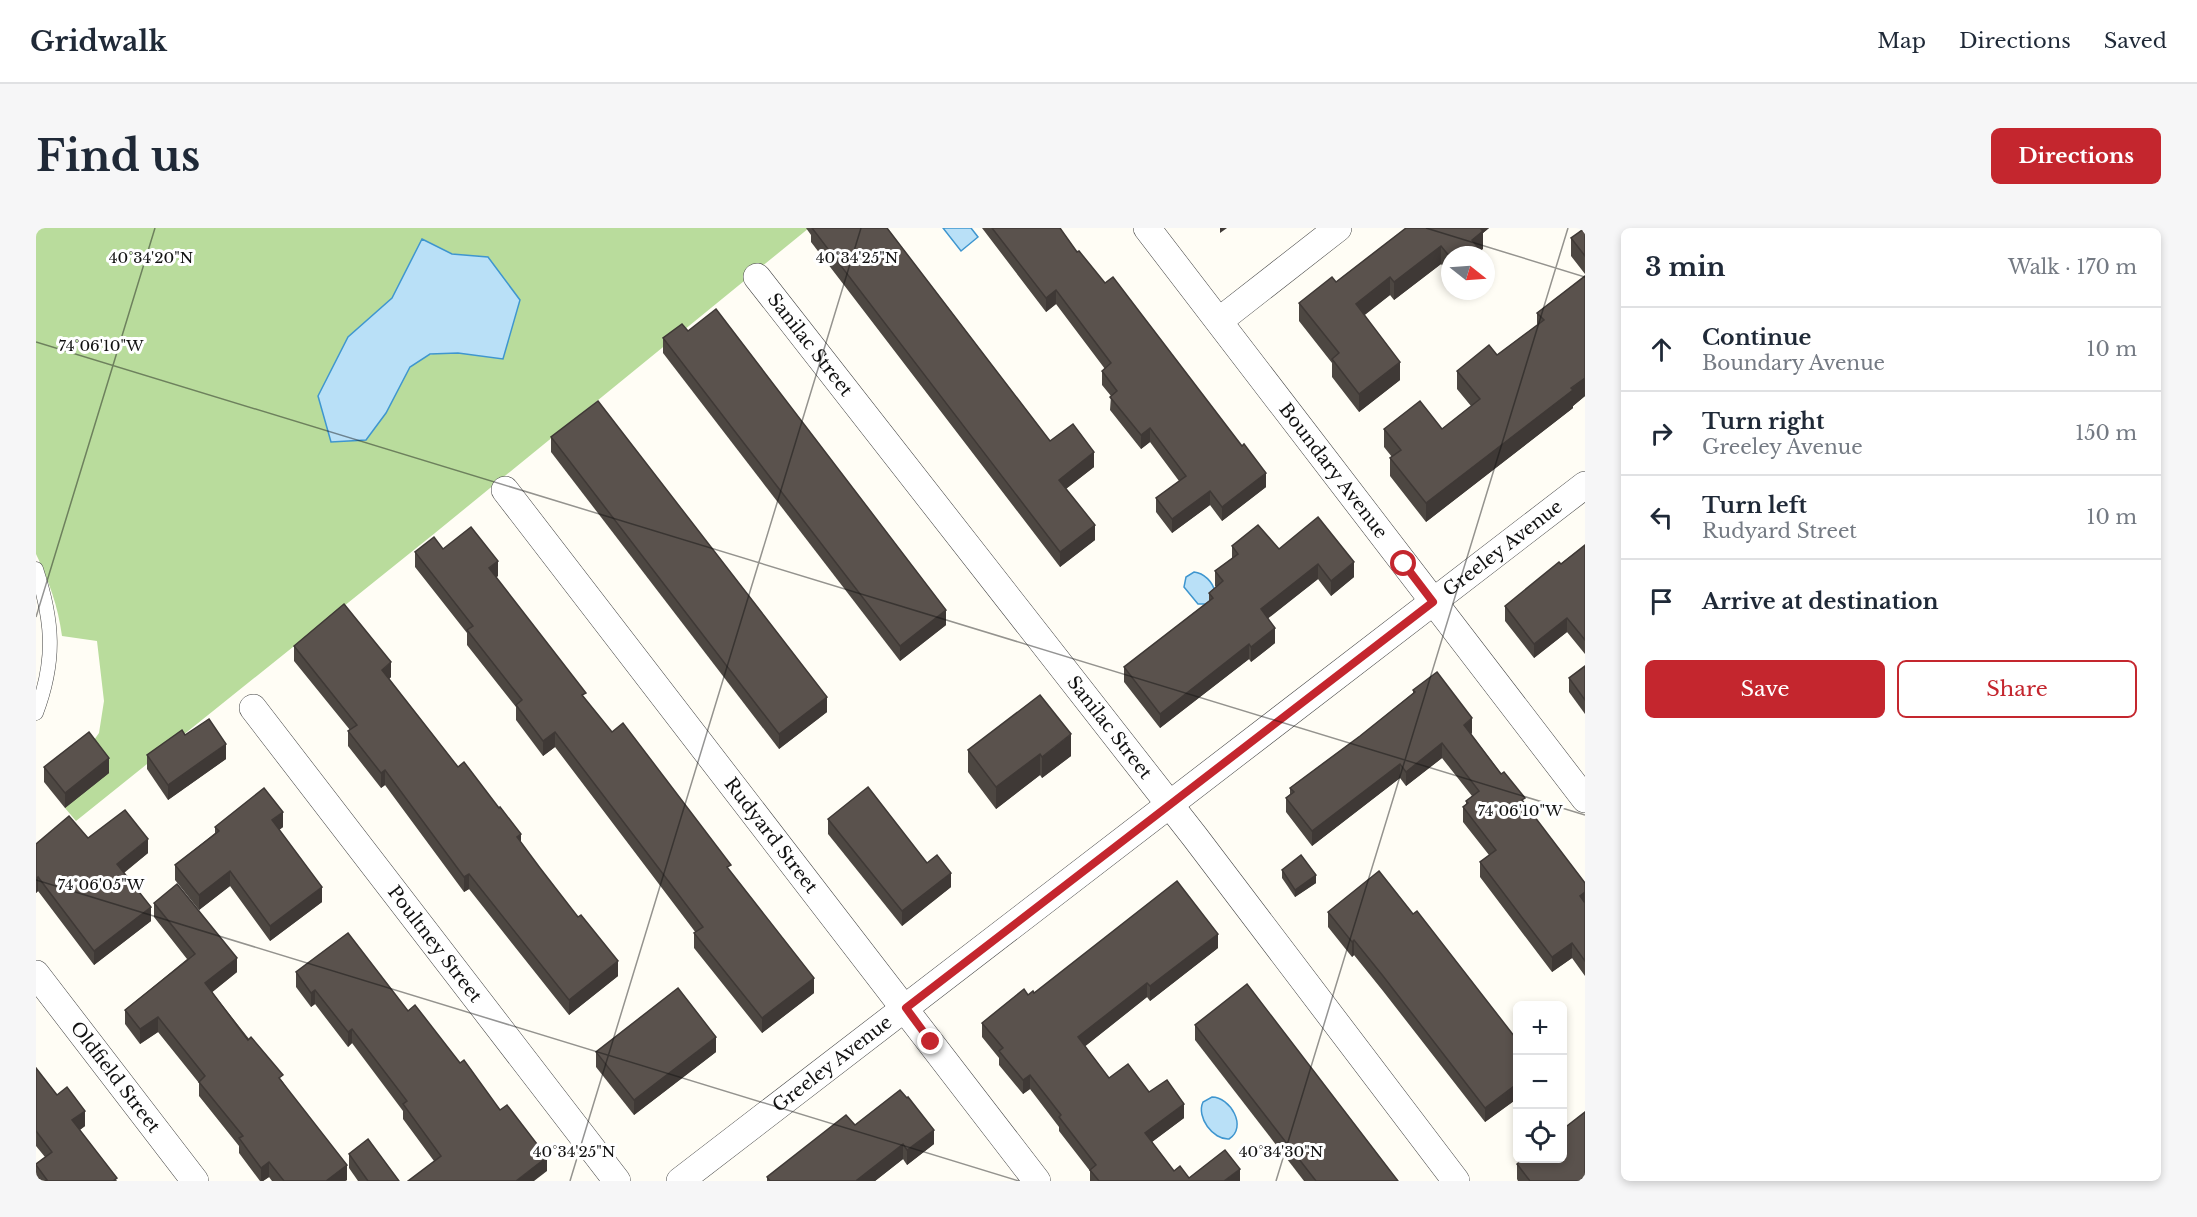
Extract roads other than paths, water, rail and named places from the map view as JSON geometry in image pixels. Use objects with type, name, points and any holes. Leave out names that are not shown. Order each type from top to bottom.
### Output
[{"type":"street","name":"Boundary Avenue","points":[[1148,228],[1585,799]]},
{"type":"street","points":[[1219,321],[1338,228]]},
{"type":"street","name":"Sanilac Street","points":[[757,278],[1170,805],[1456,1181]]},
{"type":"street","name":"Greeley Avenue","points":[[680,1181],[1585,485]]},
{"type":"street","name":"Rudyard Street","points":[[505,490],[1037,1181]]},
{"type":"street","name":"Poultney Street","points":[[253,708],[616,1181]]},
{"type":"street","name":"Oldfield Street","points":[[36,974],[195,1181]]},
{"type":"lane","points":[[36,568],[46,600],[51,638],[45,690],[36,713]]},
{"type":"water","points":[[943,228],[971,228],[978,237],[961,251]]},
{"type":"water","points":[[422,239],[452,254],[488,257],[520,300],[503,359],[458,353],[430,354],[410,367],[386,413],[366,440],[331,442],[318,396],[348,337],[392,298]]},
{"type":"water","points":[[1194,572],[1205,576],[1214,588],[1215,592],[1208,604],[1198,604],[1184,587],[1186,577]]},
{"type":"water","points":[[1212,1097],[1225,1102],[1237,1120],[1237,1127],[1229,1139],[1217,1136],[1204,1121],[1201,1108],[1203,1102]]}]
